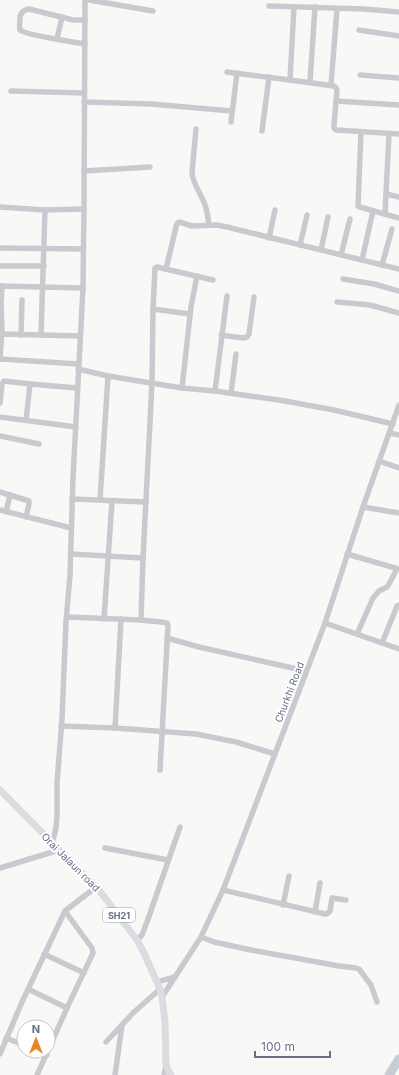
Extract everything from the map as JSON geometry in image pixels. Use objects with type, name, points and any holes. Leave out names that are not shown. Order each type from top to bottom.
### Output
[{"type":"main road","name":"Orai Jalaun road","points":[[0,790],[96,887],[144,951],[159,985],[162,997],[165,1022],[166,1065],[171,1075]]},
{"type":"street","points":[[52,844],[56,828],[57,815],[57,783],[71,554],[77,388],[83,288],[86,0]]},
{"type":"street","points":[[89,0],[153,11]]},
{"type":"street","points":[[269,6],[364,9],[399,12]]},
{"type":"street","points":[[290,80],[294,7]]},
{"type":"street","points":[[310,82],[315,7]]},
{"type":"street","points":[[85,20],[74,20],[29,9],[25,10],[20,16],[20,27],[23,32],[85,44]]},
{"type":"street","points":[[331,85],[337,9]]},
{"type":"street","points":[[57,39],[62,17]]},
{"type":"street","points":[[359,30],[399,36]]},
{"type":"street","points":[[227,72],[331,85],[336,88],[334,128],[336,130],[399,134]]},
{"type":"street","points":[[231,122],[237,73]]},
{"type":"street","points":[[360,75],[399,78]]},
{"type":"street","points":[[262,131],[269,78]]},
{"type":"street","points":[[11,92],[84,93]]},
{"type":"street","points":[[336,101],[399,105]]},
{"type":"street","points":[[84,102],[151,104],[232,111]]},
{"type":"street","points":[[196,129],[192,178],[207,210],[209,225]]},
{"type":"street","points":[[362,132],[358,206],[399,218]]},
{"type":"street","points":[[385,214],[390,134]]},
{"type":"street","points":[[84,171],[150,167]]},
{"type":"street","points":[[387,194],[399,197]]},
{"type":"street","points":[[0,207],[45,210],[84,209]]},
{"type":"street","points":[[41,335],[45,210]]},
{"type":"street","points":[[269,238],[275,210]]},
{"type":"street","points":[[362,260],[373,210]]},
{"type":"street","points":[[300,245],[307,216]]},
{"type":"street","points":[[321,250],[328,217]]},
{"type":"street","points":[[341,255],[350,219]]},
{"type":"street","points":[[166,269],[177,224],[179,222],[192,226],[217,225],[399,269]]},
{"type":"street","points":[[382,265],[392,229]]},
{"type":"street","points":[[0,248],[83,249]]},
{"type":"street","points":[[0,266],[44,266]]},
{"type":"street","points":[[141,620],[152,383],[155,268],[157,267],[213,280]]},
{"type":"street","points":[[182,388],[190,314],[197,276]]},
{"type":"street","points":[[343,279],[378,285],[399,291]]},
{"type":"street","points":[[83,288],[1,286],[2,334],[0,359],[78,367],[108,376],[182,388],[285,401],[327,408],[393,424]]},
{"type":"street","points":[[215,391],[226,296]]},
{"type":"street","points":[[221,334],[243,338],[247,337],[249,334],[254,297]]},
{"type":"street","points":[[21,335],[22,300]]},
{"type":"street","points":[[337,302],[370,305],[399,313]]},
{"type":"street","points":[[153,309],[190,314]]},
{"type":"street","points":[[2,334],[80,336]]},
{"type":"street","points":[[231,393],[236,354]]},
{"type":"street","points":[[100,500],[108,376]]},
{"type":"street","points":[[0,403],[3,382],[7,381],[77,388]]},
{"type":"street","points":[[26,420],[30,384]]},
{"type":"street","name":"Churkhi Road","points":[[162,997],[201,937],[223,890],[325,623],[347,554],[399,405]]},
{"type":"street","points":[[0,417],[76,427]]},
{"type":"street","points":[[390,432],[399,435]]},
{"type":"street","points":[[0,436],[39,444]]},
{"type":"street","points":[[379,461],[399,468]]},
{"type":"street","points":[[0,492],[29,501],[26,517]]},
{"type":"street","points":[[10,495],[3,511],[71,528]]},
{"type":"street","points":[[72,499],[146,502]]},
{"type":"street","points":[[104,619],[112,501]]},
{"type":"street","points":[[363,507],[399,513]]},
{"type":"street","points":[[71,554],[143,558]]},
{"type":"street","points":[[347,554],[398,569],[390,584],[379,591],[373,598],[357,634]]},
{"type":"street","points":[[382,643],[397,606],[399,605]]},
{"type":"street","points":[[67,617],[141,620],[167,623],[160,770]]},
{"type":"street","points":[[116,728],[121,619]]},
{"type":"street","points":[[325,623],[399,649]]},
{"type":"street","points":[[167,638],[199,647],[306,671]]},
{"type":"street","points":[[61,726],[116,728],[196,734],[236,742],[275,754]]},
{"type":"street","points":[[137,940],[142,935],[147,922],[180,827]]},
{"type":"street","points":[[105,848],[168,860]]},
{"type":"street","points":[[0,868],[59,850]]},
{"type":"street","points":[[283,905],[289,876]]},
{"type":"street","points":[[315,912],[320,883]]},
{"type":"street","points":[[0,1054],[28,989],[65,911],[96,887]]},
{"type":"street","points":[[223,890],[283,905],[328,914],[330,911],[332,898],[346,900]]},
{"type":"street","points":[[56,1034],[93,953],[93,950],[65,911]]},
{"type":"street","points":[[201,937],[214,942],[251,950],[359,969],[371,985],[377,1002]]},
{"type":"street","points":[[44,954],[84,973]]},
{"type":"street","points":[[106,1042],[159,985],[175,977]]},
{"type":"street","points":[[28,989],[67,1008]]},
{"type":"street","points":[[115,1075],[122,1025]]},
{"type":"street","points":[[6,1038],[16,1042]]},
{"type":"street","points":[[37,1075],[45,1059]]},
{"type":"street","points":[[164,1075],[166,1065]]},
{"type":"waterway","points":[[389,1075],[399,1059]]}]
